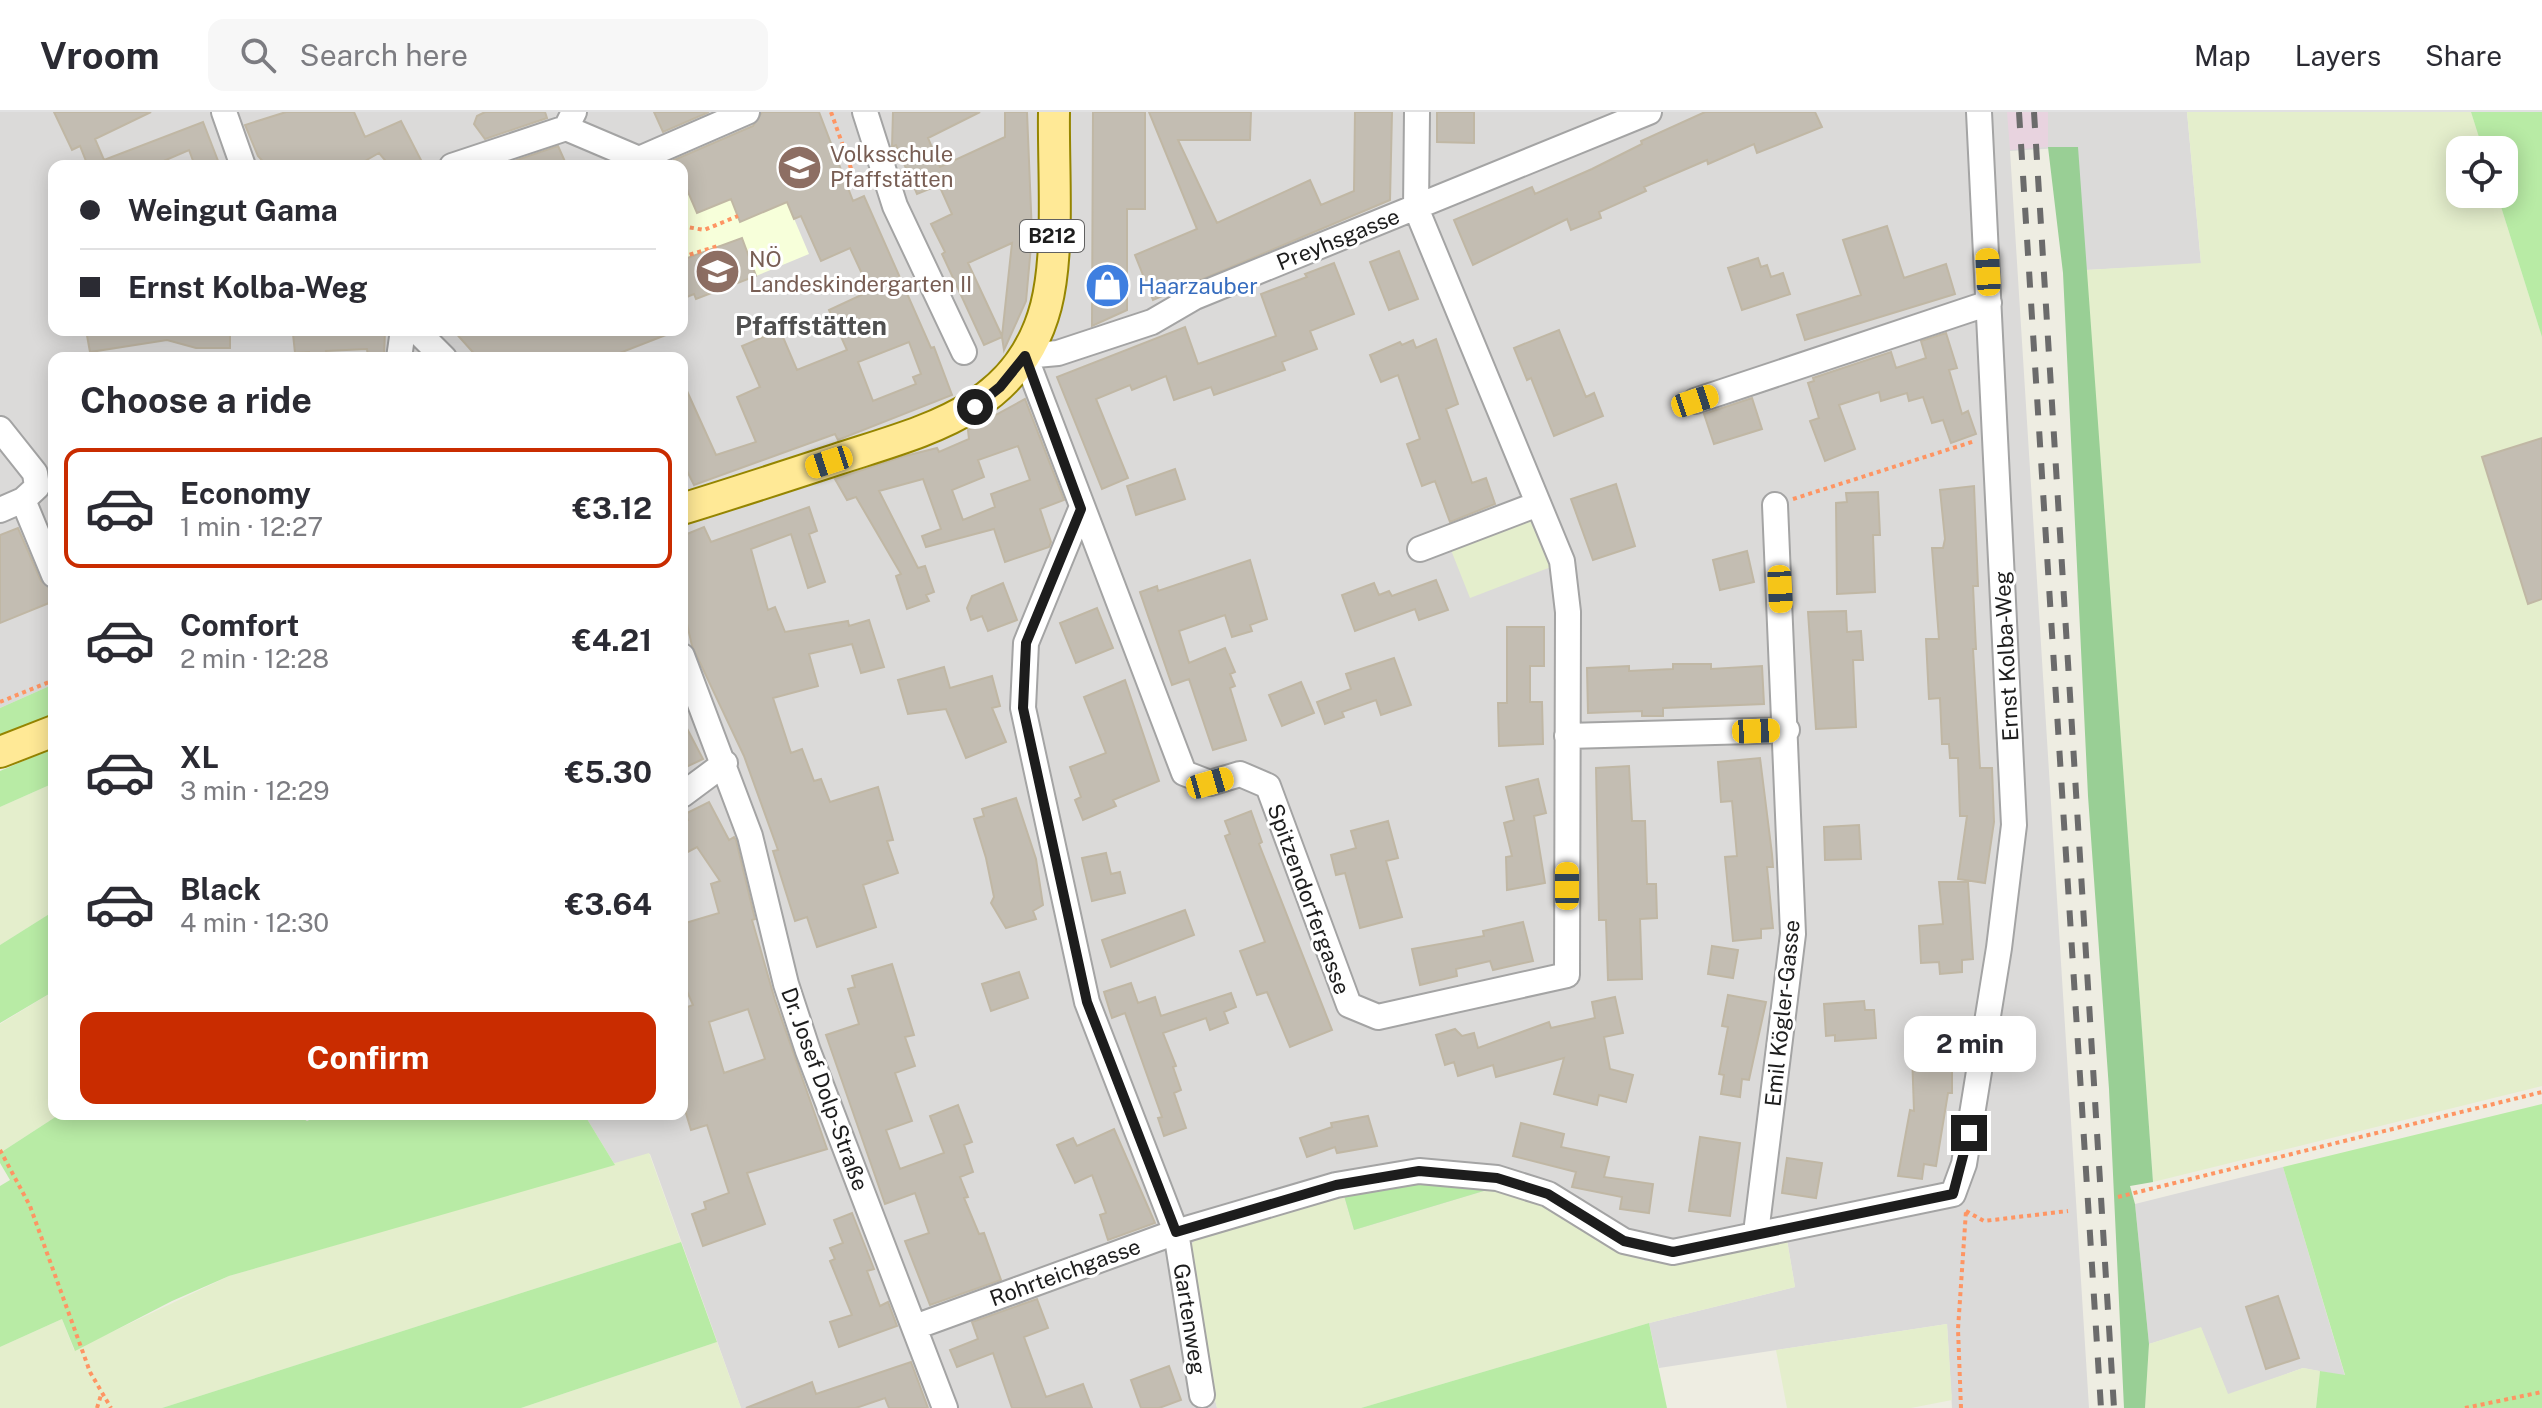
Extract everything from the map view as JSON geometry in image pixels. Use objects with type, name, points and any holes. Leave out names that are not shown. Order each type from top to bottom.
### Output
[{"type":"main road","name":"B212","points":[[688,507],[946,423],[1000,387],[1025,356],[1046,307],[1051,269],[1054,112]]},
{"type":"main road","points":[[0,752],[48,733]]},
{"type":"street","points":[[224,112],[241,160]]},
{"type":"street","points":[[467,160],[570,120],[639,159],[747,112]]},
{"type":"street","points":[[1416,208],[1417,112]]},
{"type":"street","name":"Preyhsgasse","points":[[1025,356],[1058,353],[1152,322],[1195,297],[1649,112]]},
{"type":"street","name":"Ernst Kolba-Weg","points":[[1959,1203],[1999,948],[2014,825],[1979,112]]},
{"type":"street","points":[[853,113],[964,352]]},
{"type":"street","name":"Spitzendorfergasse","points":[[1025,356],[1184,773],[1210,783],[1240,774],[1268,786],[1349,1005],[1378,1017],[1567,975],[1567,736],[1562,561],[1416,208]]},
{"type":"street","points":[[1695,401],[1989,303]]},
{"type":"street","points":[[422,336],[438,352]]},
{"type":"street","points":[[0,429],[35,473],[48,544]]},
{"type":"street","points":[[0,510],[38,493]]},
{"type":"street","points":[[1420,549],[1538,504]]},
{"type":"street","name":"Emil Kögler-Gasse","points":[[1756,1233],[1793,934],[1787,730],[1775,505]]},
{"type":"street","name":"Gartenweg","points":[[1081,509],[1026,643],[1023,708],[1087,1002],[1176,1232],[1202,1395]]},
{"type":"street","points":[[1060,566],[1099,555]]},
{"type":"street","name":"Dr. Josef Dolp-Straße","points":[[688,671],[750,836],[786,984],[808,1051],[945,1408]]},
{"type":"street","points":[[1567,736],[1787,730]]},
{"type":"street","points":[[688,791],[725,763]]},
{"type":"street","name":"Rohrteichgasse","points":[[915,1327],[1176,1232],[1336,1185],[1419,1171],[1510,1182],[1548,1194],[1624,1241],[1673,1252],[1756,1233],[1959,1203]]},
{"type":"path","points":[[853,113],[831,113],[853,174],[867,194]]},
{"type":"path","points":[[688,227],[704,230],[738,216]]},
{"type":"path","points":[[688,255],[718,246]]},
{"type":"path","points":[[1775,505],[1997,434]]},
{"type":"path","points":[[0,702],[48,682]]},
{"type":"path","points":[[2118,1197],[2542,1092]]},
{"type":"path","points":[[0,1150],[30,1206],[101,1395],[111,1408]]},
{"type":"path","points":[[1959,1203],[1984,1221],[2068,1211]]},
{"type":"path","points":[[1959,1203],[1961,1408]]},
{"type":"path","points":[[2465,1408],[2542,1392]]},
{"type":"path","points":[[97,1408],[101,1395]]},
{"type":"shaded area","points":[[0,112],[2187,112],[2201,264],[2086,270],[2077,147],[2010,151],[2089,1408],[1952,1408],[1947,1324],[1659,1368],[1649,1323],[1795,1287],[1787,1240],[1645,1261],[1604,1242],[1198,1328],[1217,1408],[741,1408],[650,1154],[615,1165],[588,1120],[688,1120],[688,352],[48,352],[48,687],[0,708]]},
{"type":"shaded area","points":[[2007,112],[2048,112],[2048,147],[2010,150]]},
{"type":"shaded area","points":[[2187,112],[2471,112],[2479,136],[2446,136],[2446,208],[2501,208],[2542,337],[2542,1086],[2153,1182],[2086,270],[2201,263]]},
{"type":"shaded area","points":[[688,192],[697,213],[731,199],[740,221],[787,202],[809,254],[756,276],[745,246],[723,253],[720,245],[703,252],[706,260],[688,261]]},
{"type":"shaded area","points":[[1528,516],[1551,567],[1470,598],[1449,545]]},
{"type":"shaded area","points":[[48,786],[48,915],[0,945],[0,807]]},
{"type":"shaded area","points":[[48,995],[48,1120],[51,1120],[0,1153],[0,1024]]},
{"type":"shaded area","points":[[649,1153],[681,1242],[162,1408],[0,1408],[0,1347],[62,1319],[74,1350],[229,1276]]},
{"type":"shaded area","points":[[2283,1167],[2345,1376],[2303,1368],[2228,1395],[2201,1328],[2149,1344],[2135,1204]]},
{"type":"shaded area","points":[[1497,1187],[1558,1211],[1604,1242],[1645,1261],[1787,1240],[1795,1287],[1649,1323],[1361,1408],[1217,1408],[1198,1328],[1188,1248],[1196,1239],[1343,1192],[1354,1230]]},
{"type":"shaded area","points":[[1947,1324],[1952,1400],[1911,1408],[1787,1408],[1776,1350]]},
{"type":"shaded area","points":[[2201,1327],[2228,1394],[2303,1368],[2320,1371],[2316,1408],[2145,1408],[2149,1344]]},
{"type":"shaded area","points":[[717,1342],[741,1408],[521,1408]]},
{"type":"green space","points":[[2471,112],[2542,112],[2542,337],[2501,208],[2518,208],[2518,136],[2479,136]]},
{"type":"green space","points":[[2048,147],[2078,147],[2153,1182],[2130,1186],[2135,1204],[2149,1344],[2145,1408],[2124,1408],[2109,1089],[2088,796],[2063,273]]},
{"type":"green space","points":[[48,687],[48,720],[0,739],[0,708]]},
{"type":"green space","points":[[48,751],[48,786],[0,807],[0,771]]},
{"type":"green space","points":[[48,915],[48,995],[0,1023],[0,945]]},
{"type":"green space","points":[[2542,1104],[2542,1408],[2316,1408],[2320,1371],[2345,1375],[2283,1167]]},
{"type":"green space","points":[[51,1120],[588,1120],[615,1165],[229,1276],[172,1301],[75,1351],[62,1319],[0,1347],[0,1186],[10,1180],[0,1163],[0,1153]]},
{"type":"green space","points":[[1384,1181],[1497,1187],[1354,1230],[1343,1192]]},
{"type":"green space","points":[[681,1242],[717,1342],[521,1408],[162,1408]]},
{"type":"green space","points":[[1649,1323],[1667,1408],[1361,1408]]},
{"type":"building","points":[[54,112],[151,112],[95,139],[104,160],[86,160],[80,146],[72,150]]},
{"type":"building","points":[[286,112],[354,112],[365,137],[401,121],[421,160],[385,160],[379,153],[367,160],[262,160],[245,125]]},
{"type":"building","points":[[485,112],[545,112],[547,118],[485,139],[474,124],[477,116]]},
{"type":"building","points":[[654,112],[709,112],[663,132]]},
{"type":"building","points":[[762,112],[819,112],[853,201],[864,196],[931,348],[934,347],[952,395],[838,440],[835,434],[694,485],[688,473],[688,393],[716,455],[756,442],[737,397],[760,387],[742,346],[780,330],[797,370],[847,350],[829,310],[870,291],[850,248],[821,261],[801,216],[794,219],[787,202],[740,222],[731,199],[697,213],[688,192],[688,160],[674,160],[753,126]],"holes":[[[909,342],[921,374],[913,377],[916,384],[873,401],[858,362]]]},
{"type":"building","points":[[893,112],[980,112],[928,138],[940,167],[1005,137],[1005,112],[1027,112],[1032,235],[1026,301],[1004,350],[1002,337],[984,345],[942,254],[945,252],[931,224],[952,214],[939,185],[917,194],[896,145],[892,147]],"holes":[[[1012,243],[1002,336],[968,263]]]},
{"type":"building","points":[[1093,112],[1145,112],[1145,209],[1127,209],[1127,310],[1092,326]]},
{"type":"building","points":[[1149,112],[1251,112],[1250,140],[1178,140],[1217,223],[1310,180],[1321,205],[1354,191],[1355,112],[1392,112],[1390,200],[1153,300],[1135,255],[1197,229]]},
{"type":"building","points":[[1437,112],[1474,112],[1474,143],[1437,142]]},
{"type":"building","points":[[1705,112],[1815,112],[1822,127],[1757,153],[1754,144],[1708,164],[1707,160],[1644,187],[1646,191],[1599,212],[1601,218],[1571,230],[1567,219],[1473,265],[1454,220],[1532,187],[1535,194]]},
{"type":"building","points":[[203,122],[218,160],[193,160],[189,150],[166,160],[104,160]]},
{"type":"building","points":[[558,146],[564,160],[517,160]]},
{"type":"building","points":[[1887,226],[1904,278],[1946,264],[1955,294],[1805,340],[1797,315],[1861,295],[1843,240]]},
{"type":"building","name":"NÖ Landeskindergarten II","points":[[742,238],[756,276],[696,299],[694,294],[688,296],[688,258]]},
{"type":"building","points":[[1399,251],[1418,299],[1389,310],[1370,262]]},
{"type":"building","points":[[1758,258],[1761,267],[1767,265],[1771,277],[1783,273],[1790,294],[1742,310],[1728,268]]},
{"type":"building","points":[[1334,263],[1354,314],[1310,331],[1317,349],[1282,362],[1285,370],[1214,395],[1211,387],[1174,400],[1166,376],[1132,390],[1130,385],[1096,399],[1128,478],[1102,489],[1057,377],[1185,327],[1198,364],[1276,336],[1261,294]]},
{"type":"building","points":[[1559,330],[1586,397],[1594,393],[1603,416],[1554,436],[1531,378],[1527,380],[1514,348]]},
{"type":"building","points":[[1946,333],[1957,368],[1949,370],[1962,414],[1968,411],[1976,434],[1951,443],[1943,420],[1932,423],[1923,397],[1909,401],[1907,393],[1881,401],[1879,392],[1839,405],[1855,449],[1825,461],[1810,421],[1819,418],[1808,383],[1814,381],[1813,378],[1891,352],[1896,368],[1926,358],[1921,341]]},
{"type":"building","points":[[87,336],[230,336],[230,348],[196,348],[167,340],[90,352]]},
{"type":"building","points":[[293,336],[385,336],[384,352],[367,352],[367,349],[295,352]]},
{"type":"building","points":[[458,336],[663,336],[622,352],[473,352]]},
{"type":"building","points":[[1436,339],[1458,404],[1446,409],[1472,483],[1486,478],[1495,504],[1450,522],[1435,481],[1422,486],[1407,444],[1420,439],[1398,375],[1381,382],[1370,355],[1400,342],[1402,345],[1413,340],[1416,348]]},
{"type":"building","points":[[1752,398],[1762,429],[1714,444],[1704,414]]},
{"type":"building","points":[[1025,399],[1064,500],[1040,509],[1051,542],[1049,547],[1005,562],[994,529],[926,547],[922,536],[941,529],[923,479],[879,491],[918,568],[925,566],[934,592],[926,595],[929,601],[907,609],[896,576],[901,574],[856,497],[847,500],[835,479],[901,457],[937,448],[939,452],[969,439],[968,430]],"holes":[[[1018,446],[1030,480],[991,494],[995,507],[963,520],[952,490],[984,477],[978,460]]]},
{"type":"building","points":[[2542,438],[2542,599],[2528,604],[2482,457]]},
{"type":"building","points":[[1175,469],[1185,499],[1136,515],[1127,486]]},
{"type":"building","points":[[1616,484],[1635,546],[1593,560],[1571,499]]},
{"type":"building","points":[[1974,486],[1978,586],[1973,586],[1976,649],[1973,649],[1980,768],[1992,768],[1994,822],[1985,883],[1958,879],[1967,816],[1960,816],[1958,758],[1950,758],[1949,744],[1942,744],[1940,698],[1929,699],[1926,639],[1939,639],[1932,548],[1943,548],[1945,539],[1940,490]]},
{"type":"building","points":[[1878,492],[1880,535],[1873,535],[1875,592],[1837,594],[1836,503],[1847,502],[1846,493]]},
{"type":"building","points":[[809,507],[817,531],[809,534],[825,582],[808,588],[791,534],[751,549],[768,610],[775,607],[785,632],[848,621],[849,626],[869,620],[884,667],[861,673],[852,644],[809,654],[818,686],[773,698],[791,753],[802,749],[814,781],[821,779],[830,802],[878,787],[893,840],[887,841],[898,873],[863,885],[876,927],[817,947],[807,917],[795,921],[773,851],[778,850],[744,756],[692,646],[688,628],[688,534],[704,527],[711,542]]},
{"type":"building","points":[[18,528],[41,581],[48,586],[48,603],[0,623],[0,535]]},
{"type":"building","points":[[1747,551],[1754,582],[1720,590],[1713,560]]},
{"type":"building","points":[[1250,560],[1267,619],[1250,625],[1252,631],[1232,637],[1225,615],[1179,631],[1189,663],[1225,648],[1235,672],[1230,674],[1235,686],[1230,688],[1246,740],[1213,750],[1189,679],[1172,685],[1140,592],[1157,586],[1158,591]]},
{"type":"building","points":[[1436,580],[1448,610],[1419,620],[1415,609],[1355,631],[1342,595],[1374,583],[1379,595],[1389,591],[1392,596]]},
{"type":"building","points":[[1003,583],[1017,620],[988,631],[982,616],[971,620],[967,608],[972,596]]},
{"type":"building","points":[[1097,608],[1113,648],[1076,663],[1060,623]]},
{"type":"building","points":[[1846,611],[1847,632],[1861,631],[1863,660],[1853,660],[1856,727],[1816,729],[1808,612]]},
{"type":"building","points":[[1507,627],[1544,627],[1544,666],[1530,666],[1530,702],[1542,702],[1543,744],[1499,746],[1498,703],[1507,703]]},
{"type":"building","points":[[1394,658],[1411,705],[1381,715],[1376,700],[1342,712],[1344,717],[1325,724],[1317,702],[1351,689],[1346,674]]},
{"type":"building","points":[[1673,664],[1711,664],[1711,669],[1762,666],[1764,704],[1663,708],[1663,716],[1642,716],[1642,711],[1588,713],[1587,668],[1629,666],[1629,671],[1673,669]]},
{"type":"building","points":[[944,667],[950,688],[992,676],[1000,706],[992,708],[1006,742],[966,758],[946,709],[908,714],[898,680]]},
{"type":"building","points":[[1125,680],[1159,781],[1113,800],[1116,806],[1083,820],[1075,800],[1081,797],[1070,767],[1106,753],[1084,697]]},
{"type":"building","points":[[1301,682],[1314,713],[1282,726],[1269,695]]},
{"type":"building","points":[[688,730],[703,759],[688,766]]},
{"type":"building","points":[[1760,758],[1773,867],[1767,867],[1773,928],[1761,929],[1761,938],[1733,941],[1725,857],[1737,856],[1732,801],[1721,802],[1718,762]]},
{"type":"building","points":[[1629,766],[1632,821],[1645,821],[1647,884],[1656,884],[1657,918],[1640,919],[1642,979],[1608,980],[1606,920],[1599,920],[1596,768]]},
{"type":"building","points":[[1538,779],[1546,813],[1534,816],[1545,883],[1507,890],[1506,857],[1512,856],[1504,823],[1514,820],[1506,787]]},
{"type":"building","points":[[1016,798],[1036,859],[1043,905],[1033,911],[1036,919],[1006,928],[991,903],[994,897],[974,819],[984,816],[982,809]]},
{"type":"building","points":[[709,802],[729,840],[734,837],[736,840],[755,919],[752,920],[775,1000],[827,1149],[747,1173],[765,1224],[703,1246],[692,1214],[706,1209],[704,1202],[729,1193],[707,1125],[691,1130],[688,1120],[688,1007],[693,1005],[688,994],[688,922],[719,913],[711,884],[720,881],[697,847],[688,852],[688,812]],"holes":[[[748,1009],[765,1059],[724,1073],[709,1022]]]},
{"type":"building","points":[[1251,811],[1262,842],[1259,844],[1332,1030],[1290,1047],[1267,992],[1257,995],[1240,951],[1265,942],[1225,836],[1230,834],[1225,821]]},
{"type":"building","points":[[1388,821],[1398,858],[1386,861],[1402,917],[1360,928],[1345,873],[1336,875],[1331,855],[1356,848],[1351,831]]},
{"type":"building","points":[[1859,825],[1861,859],[1825,860],[1824,827]]},
{"type":"building","points":[[1106,853],[1111,874],[1120,872],[1125,893],[1092,901],[1082,858]]},
{"type":"building","points":[[1939,882],[1968,882],[1973,959],[1962,960],[1962,972],[1940,974],[1939,962],[1921,963],[1919,926],[1943,924]]},
{"type":"building","points":[[1185,910],[1194,935],[1111,967],[1102,940]]},
{"type":"building","points":[[1523,922],[1533,961],[1493,970],[1490,961],[1456,969],[1457,976],[1420,985],[1412,949],[1484,936],[1483,931]]},
{"type":"building","points":[[1712,946],[1738,950],[1733,978],[1708,974]]},
{"type":"building","points":[[892,964],[914,1035],[905,1037],[915,1066],[895,1073],[912,1121],[886,1130],[900,1169],[944,1153],[930,1116],[958,1105],[972,1142],[964,1145],[973,1172],[960,1177],[968,1197],[964,1198],[979,1234],[984,1233],[1001,1280],[930,1305],[905,1241],[929,1233],[915,1193],[885,1204],[826,1035],[859,1024],[848,989],[855,987],[852,976]]},
{"type":"building","points":[[1019,972],[1028,998],[991,1011],[982,984]]},
{"type":"building","points":[[1131,983],[1138,1003],[1155,997],[1161,1016],[1231,993],[1236,1007],[1224,1012],[1228,1023],[1210,1030],[1206,1018],[1163,1033],[1176,1066],[1173,1067],[1181,1090],[1174,1093],[1186,1128],[1164,1136],[1158,1118],[1162,1117],[1125,1013],[1112,1018],[1104,992]]},
{"type":"building","points":[[1728,995],[1766,1002],[1749,1080],[1742,1079],[1740,1097],[1721,1094],[1724,1075],[1719,1074],[1728,1027],[1722,1026]]},
{"type":"building","points":[[1615,997],[1623,1033],[1604,1037],[1610,1069],[1633,1075],[1626,1102],[1599,1095],[1597,1105],[1554,1094],[1564,1058],[1496,1077],[1493,1065],[1458,1076],[1454,1062],[1445,1065],[1436,1035],[1455,1029],[1462,1036],[1474,1033],[1478,1048],[1549,1022],[1551,1028],[1595,1018],[1592,1002]]},
{"type":"building","points":[[1864,1001],[1865,1010],[1874,1010],[1876,1038],[1835,1041],[1835,1035],[1826,1036],[1824,1004]]},
{"type":"building","points":[[1912,1053],[1952,1053],[1952,1093],[1948,1093],[1936,1166],[1924,1164],[1922,1179],[1898,1176],[1910,1110],[1914,1111]]},
{"type":"building","points":[[1368,1116],[1377,1146],[1337,1153],[1335,1147],[1307,1157],[1300,1138],[1332,1127],[1331,1123]]},
{"type":"building","points":[[1521,1123],[1564,1134],[1561,1147],[1609,1157],[1604,1177],[1653,1184],[1649,1213],[1620,1209],[1622,1197],[1572,1187],[1576,1172],[1513,1156]]},
{"type":"building","points":[[1114,1129],[1155,1223],[1108,1240],[1100,1215],[1106,1213],[1092,1175],[1075,1183],[1057,1145],[1073,1138],[1077,1146]]},
{"type":"building","points":[[1700,1137],[1740,1143],[1730,1216],[1689,1211]]},
{"type":"building","points":[[1787,1158],[1822,1163],[1816,1198],[1782,1193]]},
{"type":"building","points":[[852,1213],[874,1269],[867,1271],[880,1306],[888,1302],[897,1326],[839,1347],[830,1322],[852,1315],[830,1261],[835,1259],[830,1248],[843,1243],[834,1220]]},
{"type":"building","points":[[2278,1296],[2299,1358],[2266,1369],[2246,1307]]},
{"type":"building","points":[[1037,1299],[1048,1328],[1024,1337],[1046,1397],[1083,1384],[1092,1408],[1012,1408],[993,1353],[957,1367],[950,1350],[978,1339],[972,1322]]},
{"type":"building","points":[[911,1362],[928,1408],[889,1408],[885,1398],[856,1408],[746,1408],[812,1382],[816,1394]]},
{"type":"building","points":[[1169,1366],[1181,1400],[1159,1408],[1141,1408],[1131,1380]]},
{"type":"railway","points":[[2019,112],[2101,1408]]},
{"type":"railway","points":[[2034,112],[2114,1408]]},
{"type":"place","name":"Volksschule Pfaffstätten","points":[[799,167]]},
{"type":"place","name":"NÖ Landeskindergarten II","points":[[718,272]]},
{"type":"place","name":"Haarzauber","points":[[1107,286]]},
{"type":"district","name":"Pfaffstätten","points":[[811,325]]},
{"type":"route","points":[[975,407],[1000,387],[1025,356],[1081,509],[1026,643],[1023,708],[1087,1002],[1176,1232],[1336,1185],[1419,1171],[1497,1178],[1548,1194],[1624,1241],[1673,1252],[1953,1194],[1964,1164],[1969,1133]]}]
